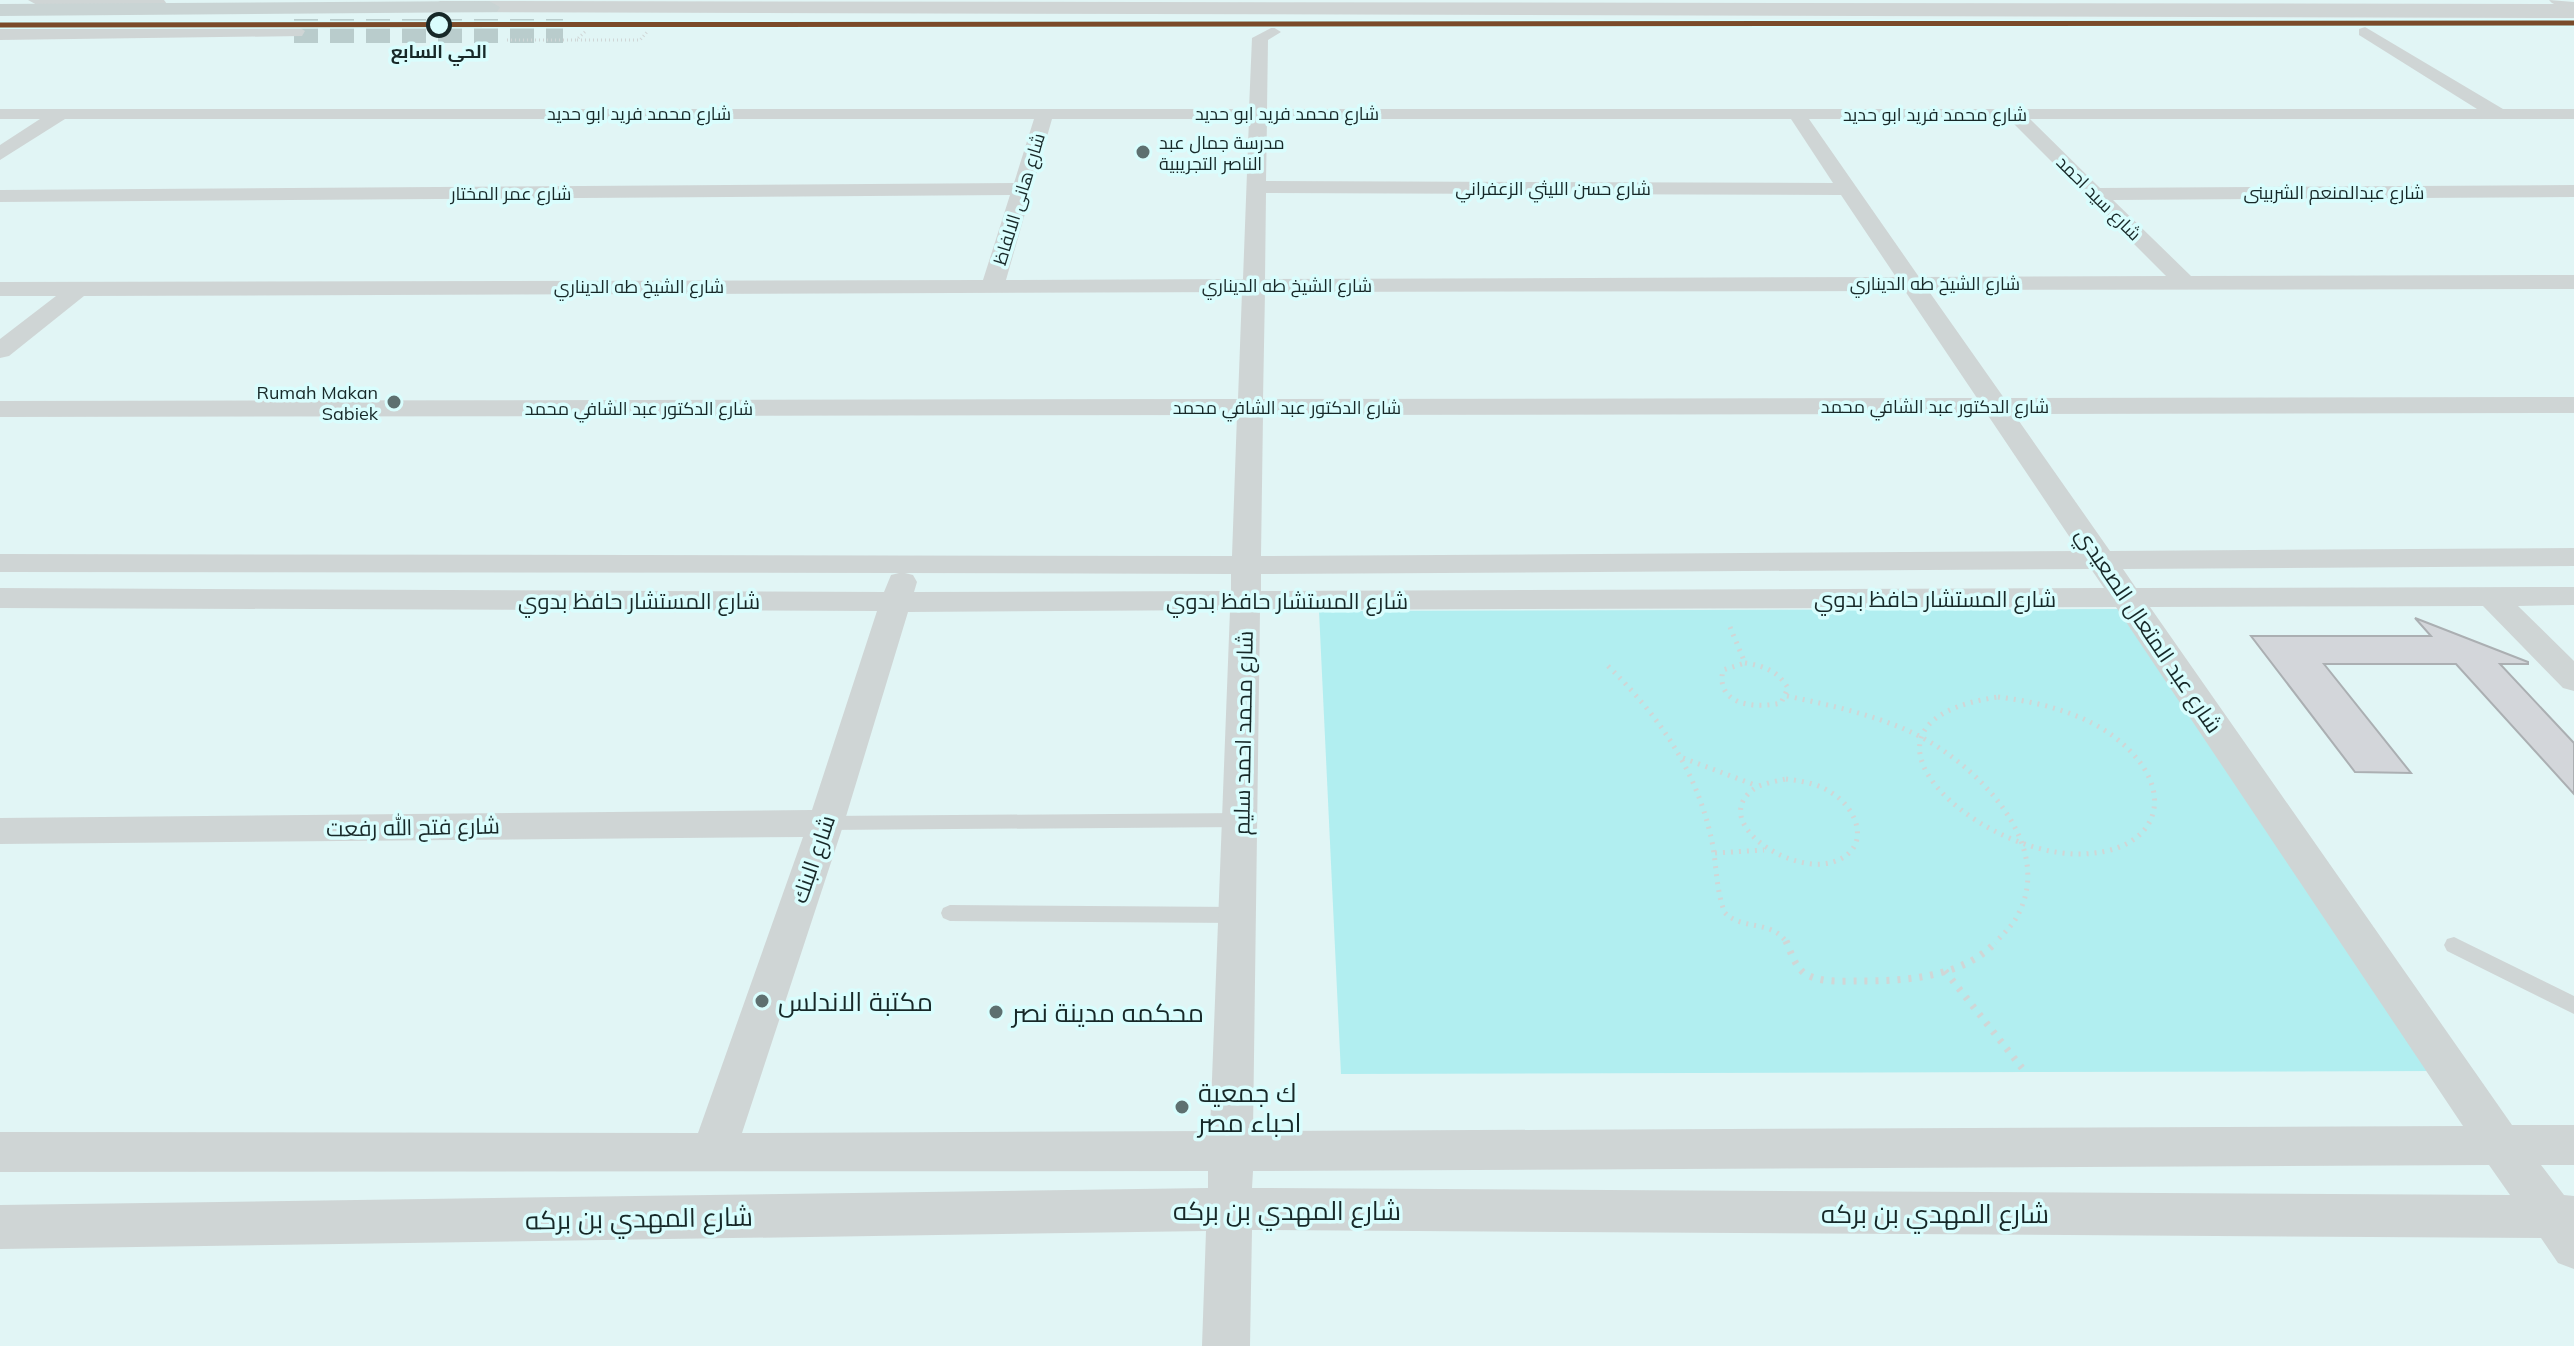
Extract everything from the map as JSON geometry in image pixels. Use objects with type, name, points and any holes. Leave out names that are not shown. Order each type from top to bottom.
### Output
[{"type":"main road","points":[[0,11],[21,0]]},
{"type":"main road","points":[[39,0],[61,3],[489,7]]},
{"type":"main road","points":[[0,11],[983,4],[1939,5],[2107,10],[2574,9]]},
{"type":"main road","points":[[2107,10],[2142,24],[2142,30],[2132,34]]},
{"type":"main road","points":[[2201,10],[2186,15],[2186,20],[2202,29],[2221,33]]},
{"type":"main road","points":[[0,33],[294,31]]},
{"type":"main road","points":[[567,37],[1273,32],[2574,32]]},
{"type":"street","points":[[2557,0],[2574,9]]},
{"type":"street","name":"شارع محمد احمد سليم","points":[[1226,1346],[1261,113],[1260,38],[1273,32]]},
{"type":"street","points":[[2365,32],[2499,114]]},
{"type":"street","name":"شارع هانى الالفاظ","points":[[993,285],[1045,113]]},
{"type":"street","name":"شارع محمد فريد ابو حديد","points":[[0,114],[2574,114]]},
{"type":"street","points":[[4,149],[62,114]]},
{"type":"street","name":"شارع عبد المتعال الصعيدي","points":[[1796,114],[2501,1146],[2567,1227]]},
{"type":"street","name":"شارع سيد احمد","points":[[2014,114],[2185,283]]},
{"type":"street","name":"شارع حسن الليثي الزعفراني","points":[[1259,187],[1847,189]]},
{"type":"street","name":"شارع عمر المختار","points":[[0,196],[1022,189]]},
{"type":"street","name":"شارع عبدالمنعم الشربينى","points":[[2095,194],[2574,191]]},
{"type":"street","name":"شارع الشيخ طه الديناري","points":[[0,289],[2574,282]]},
{"type":"street","points":[[0,351],[81,287]]},
{"type":"street","name":"شارع الدكتور عبد الشافي محمد","points":[[0,409],[2574,405]]},
{"type":"street","name":"شارع المستشار حافظ بدوي","points":[[0,563],[1248,565],[2574,557]]},
{"type":"street","name":"شارع البنك","points":[[713,1153],[826,823],[908,564]]},
{"type":"street","points":[[2491,596],[2574,680]]},
{"type":"street","name":"شارع المستشار حافظ بدوي","points":[[0,598],[896,602],[2574,596]]},
{"type":"street","name":"شارع فتح الله رفعت","points":[[0,831],[826,823]]},
{"type":"street","points":[[0,1152],[713,1153],[2574,1145]]},
{"type":"street","name":"شارع المهدي بن بركه","points":[[0,1227],[1230,1209],[2567,1227]]},
{"type":"lane","points":[[826,823],[1241,820]]},
{"type":"lane","points":[[950,913],[1238,915]]},
{"type":"lane","points":[[2454,945],[2574,1006]]},
{"type":"path","points":[[518,31],[507,40],[644,35]]},
{"type":"path","points":[[1718,600],[1745,663]]},
{"type":"path","points":[[1745,663],[1757,664],[1778,673],[1788,688],[1787,696],[1781,703],[1756,708],[1728,697],[1719,679],[1723,670],[1745,663]]},
{"type":"path","points":[[1608,666],[1639,694],[1662,722],[1683,758],[1700,797],[1715,853],[1724,915],[1736,922],[1771,928],[1781,935],[1788,944],[1795,965],[1807,975],[1824,979],[1883,981],[1945,971],[1975,959],[1999,942],[2016,922],[2026,898],[2029,872],[2023,845],[1996,796],[1950,754],[1922,737],[1867,714],[1787,696]]},
{"type":"path","points":[[1998,697],[2022,699],[2072,713],[2116,739],[2147,773],[2156,808],[2152,823],[2141,836],[2124,846],[2103,853],[2078,855],[2023,845],[1997,835],[1951,805],[1925,770],[1920,753],[1922,737],[1928,723],[1940,711],[1956,703],[1998,697]]},
{"type":"path","points":[[1683,758],[1756,786],[1786,779],[1821,787],[1849,807],[1860,833],[1857,845],[1849,855],[1819,865],[1800,864],[1765,850],[1753,840],[1740,815],[1741,804],[1756,786]]},
{"type":"path","points":[[1715,853],[1765,850]]},
{"type":"path","points":[[1945,971],[2022,1068]]},
{"type":"shaded area","points":[[2118,609],[2437,1071],[1341,1074],[1319,611]]},
{"type":"building","points":[[2415,618],[2528,662],[2500,664],[2574,743],[2574,794],[2456,664],[2324,664],[2411,773],[2355,772],[2251,636],[2431,636]]},
{"type":"tunnel","points":[[294,31],[563,31]]},
{"type":"transit line","points":[[0,25],[2574,23]]},
{"type":"place","name":"الحي السابع","points":[[439,25]]},
{"type":"place","name":"مدرسة جمال عبد الناصر التجريبية","points":[[1143,152]]},
{"type":"place","name":"Rumah Makan Sabiek","points":[[394,402]]},
{"type":"place","name":"مكتبة الاندلس","points":[[762,1001]]},
{"type":"place","name":"محكمه مدينة نصر","points":[[996,1012]]},
{"type":"place","name":"ك جمعية احباء مصر","points":[[1182,1107]]}]
